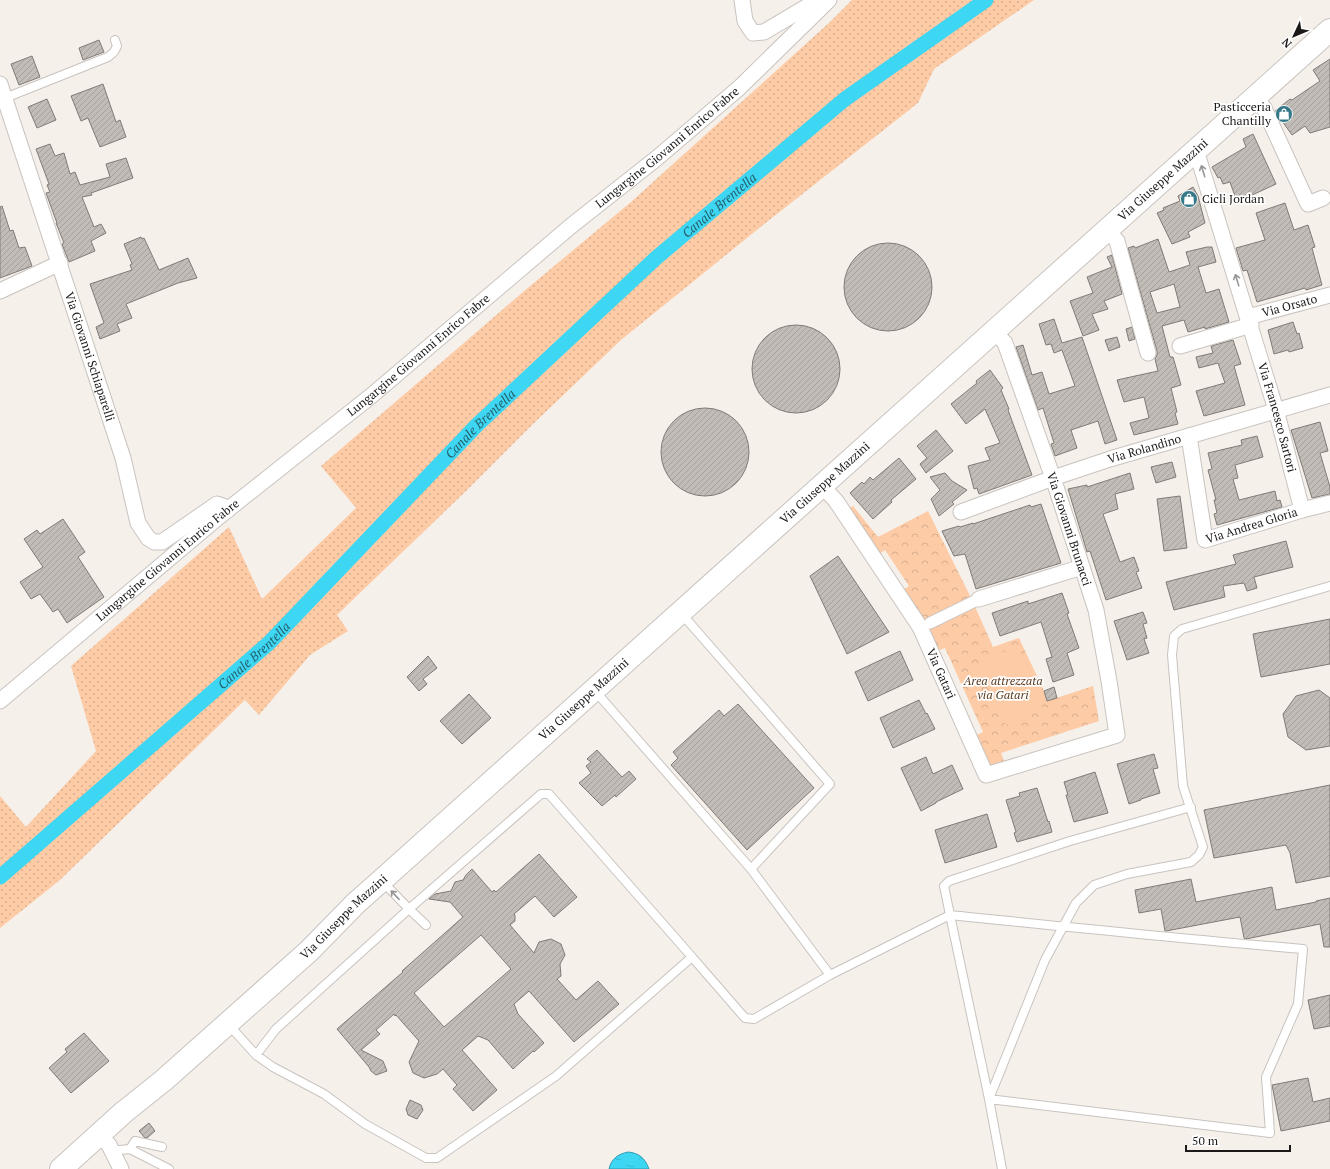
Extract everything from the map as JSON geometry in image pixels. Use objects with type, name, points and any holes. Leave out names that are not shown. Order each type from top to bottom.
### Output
[{"type":"main road","name":"Via Giuseppe Mazzini","points":[[61,1169],[99,1134],[164,1080],[309,952],[382,880],[1330,30]]},
{"type":"street","points":[[742,0],[745,21],[752,33],[764,32],[818,0]]},
{"type":"street","name":"Lungargine Giovanni Enrico Fabre","points":[[0,701],[228,510],[371,396],[565,231],[674,143],[738,88],[829,0]]},
{"type":"street","name":"Via Giovanni Schiaparelli","points":[[2,91],[60,263],[123,458],[138,523],[148,538],[154,542],[162,542],[217,504],[228,510]]},
{"type":"street","points":[[1254,98],[1264,108],[1308,204],[1323,198]]},
{"type":"street","name":"Via Francesco Sartori","points":[[1192,153],[1200,160],[1276,410],[1302,510]]},
{"type":"street","name":"Via Giuseppe Mazzini","points":[[1107,230],[1117,241],[1148,354]]},
{"type":"street","points":[[0,291],[60,263]]},
{"type":"street","name":"Via Orsato","points":[[1249,321],[1330,294]]},
{"type":"street","points":[[1180,346],[1249,321]]},
{"type":"street","name":"Via Giovanni Brunacci","points":[[994,331],[1005,343],[1053,478],[1096,610],[1110,681],[1117,735]]},
{"type":"street","name":"Via Rolandino","points":[[960,512],[1110,459],[1330,395]]},
{"type":"street","name":"Via Andrea Gloria","points":[[1189,436],[1205,540],[1302,510],[1330,503]]},
{"type":"street","name":"Via Gatari","points":[[822,486],[836,501],[925,625],[986,775],[1117,735]]},
{"type":"street","points":[[925,625],[979,599],[1082,568]]},
{"type":"street","points":[[99,1134],[113,1153],[121,1169]]},
{"type":"lane","points":[[2,91],[108,57],[114,52],[117,46],[115,40]]},
{"type":"lane","points":[[989,1099],[1045,960],[1076,903],[1094,885],[1127,874],[1190,862],[1199,855],[1203,847],[1183,786],[1172,655],[1174,636],[1182,629],[1330,586]]},
{"type":"lane","points":[[681,613],[830,784],[751,869]]},
{"type":"lane","points":[[595,690],[751,869],[830,975]]},
{"type":"lane","points":[[256,1055],[276,1029],[409,909],[542,794],[549,794],[745,1018],[754,1019],[830,975],[950,915],[1158,937],[1303,949],[1298,1004],[1266,1077],[1270,1133],[989,1099]]},
{"type":"lane","points":[[1002,1169],[989,1099],[944,886],[949,880],[1070,841],[1191,807]]},
{"type":"lane","points":[[382,880],[426,926]]},
{"type":"lane","points":[[228,1024],[256,1055],[273,1067],[324,1094],[365,1124],[426,1158],[437,1158],[556,1076],[692,957]]},
{"type":"lane","points":[[130,1149],[135,1141],[162,1147]]},
{"type":"lane","points":[[113,1153],[120,1150],[130,1149],[169,1169]]},
{"type":"green space","points":[[852,0],[1034,0],[934,69],[918,103],[758,229],[621,340],[337,615],[348,631],[310,655],[259,715],[245,700],[60,880],[0,928],[0,796],[26,827],[96,751],[71,666],[229,527],[262,599],[356,508],[321,466],[523,292],[631,202],[830,22]]},
{"type":"green space","name":"Area attrezzata via Gatari","points":[[853,506],[878,537],[928,511],[973,602],[993,647],[1019,638],[1044,691],[1047,701],[1093,686],[1099,721],[1001,753],[1004,761],[988,766],[975,736],[983,732],[945,648],[936,651],[902,590],[909,586],[885,550],[879,554],[847,509]]},
{"type":"green space","points":[[1016,646],[1039,691],[1036,692],[1043,708],[1006,725],[978,664]]},
{"type":"water","points":[[628,1152],[641,1157],[646,1162],[649,1169],[609,1169],[611,1162],[621,1154]]},
{"type":"building","points":[[99,40],[104,52],[83,60],[79,48]]},
{"type":"building","points":[[32,56],[40,77],[19,85],[11,64]]},
{"type":"building","points":[[1330,59],[1330,127],[1310,133],[1305,126],[1292,135],[1275,111],[1290,99],[1292,100],[1320,81],[1313,70]]},
{"type":"building","points":[[103,84],[116,122],[120,120],[126,137],[100,147],[88,118],[81,121],[71,96]]},
{"type":"building","points":[[47,99],[56,120],[37,128],[28,107]]},
{"type":"building","points":[[1253,134],[1276,184],[1237,202],[1230,182],[1223,184],[1220,177],[1218,178],[1212,167],[1246,147],[1243,139]]},
{"type":"building","points":[[50,144],[55,156],[64,153],[70,174],[75,172],[80,185],[110,177],[106,164],[126,158],[133,178],[91,193],[92,195],[82,197],[94,227],[101,224],[106,233],[91,241],[95,251],[69,262],[62,244],[64,243],[46,193],[50,192],[47,185],[49,184],[36,149]]},
{"type":"building","points":[[1193,187],[1198,196],[1205,223],[1188,232],[1190,237],[1172,244],[1157,213],[1164,210],[1163,208],[1180,201],[1178,196]]},
{"type":"building","points":[[1285,203],[1294,230],[1308,225],[1315,247],[1312,248],[1322,285],[1306,290],[1305,288],[1257,302],[1247,270],[1243,271],[1236,248],[1265,240],[1256,213]]},
{"type":"building","points":[[2,206],[10,231],[13,230],[19,248],[25,247],[32,266],[0,278],[0,207]]},
{"type":"building","points":[[141,237],[142,239],[144,238],[159,270],[188,258],[197,278],[178,283],[126,304],[132,318],[117,324],[120,331],[100,339],[96,327],[104,323],[90,284],[132,270],[130,265],[132,264],[124,244]]},
{"type":"building","points":[[1158,239],[1169,272],[1190,265],[1186,252],[1212,247],[1216,262],[1198,267],[1206,293],[1219,289],[1229,322],[1188,332],[1184,320],[1162,326],[1170,357],[1173,357],[1181,385],[1171,388],[1177,412],[1175,413],[1178,424],[1134,435],[1130,423],[1149,418],[1144,397],[1124,402],[1117,380],[1158,371],[1155,359],[1157,351],[1128,248],[1134,246],[1135,248]],"holes":[[[1174,284],[1180,307],[1157,313],[1150,292]]]},
{"type":"building","points":[[888,243],[905,247],[919,256],[928,270],[932,287],[928,304],[919,318],[905,327],[888,331],[871,327],[857,318],[848,304],[844,287],[848,270],[857,256],[871,247]]},
{"type":"building","points":[[1112,255],[1122,294],[1104,301],[1108,309],[1092,314],[1099,330],[1083,336],[1070,301],[1093,293],[1087,277],[1112,267],[1107,257]]},
{"type":"building","points":[[1054,319],[1062,343],[1082,337],[1117,440],[1105,444],[1098,421],[1071,430],[1077,448],[1055,456],[1051,444],[1054,443],[1043,408],[1038,410],[1016,347],[1023,345],[1032,375],[1042,372],[1049,394],[1075,386],[1062,350],[1054,353],[1051,344],[1046,345],[1039,324]]},
{"type":"building","points":[[1293,322],[1297,334],[1299,333],[1303,348],[1274,354],[1268,330]]},
{"type":"building","points":[[796,325],[813,329],[827,338],[836,352],[840,369],[836,386],[827,400],[813,409],[796,413],[779,409],[765,400],[756,386],[752,369],[756,352],[765,338],[779,329]]},
{"type":"building","points":[[1132,327],[1135,339],[1129,341],[1126,329]]},
{"type":"building","points":[[1117,337],[1120,347],[1109,351],[1105,340]]},
{"type":"building","points":[[1233,340],[1241,364],[1234,366],[1245,405],[1204,416],[1196,391],[1225,383],[1218,363],[1199,368],[1196,357],[1213,353],[1211,346]]},
{"type":"building","points":[[990,370],[1003,388],[1001,390],[1032,475],[979,494],[977,488],[974,489],[968,466],[990,460],[985,448],[1000,443],[985,409],[966,424],[951,404],[977,383],[976,381]]},
{"type":"building","points":[[705,408],[722,412],[736,421],[745,435],[749,452],[745,469],[736,483],[722,492],[705,496],[688,492],[674,483],[665,469],[661,452],[665,435],[674,421],[688,412]]},
{"type":"building","points":[[1320,422],[1328,451],[1320,453],[1330,487],[1330,494],[1312,498],[1291,430]]},
{"type":"building","points":[[936,430],[953,451],[926,473],[920,464],[927,458],[917,446]]},
{"type":"building","points":[[1257,436],[1263,457],[1235,465],[1238,478],[1233,479],[1239,500],[1275,491],[1277,501],[1280,500],[1282,507],[1217,525],[1214,514],[1217,513],[1214,500],[1216,500],[1208,470],[1212,469],[1208,453],[1242,445],[1241,440]]},
{"type":"building","points":[[899,458],[916,479],[891,500],[892,502],[873,519],[850,493],[862,482],[864,484],[870,477],[873,480]]},
{"type":"building","points":[[1172,462],[1176,477],[1156,483],[1151,467]]},
{"type":"building","points":[[945,473],[952,481],[967,490],[952,502],[954,504],[939,516],[931,499],[940,490],[930,477]]},
{"type":"building","points":[[1130,473],[1134,489],[1115,494],[1118,509],[1103,514],[1120,562],[1134,557],[1139,571],[1136,572],[1142,588],[1106,600],[1090,551],[1087,552],[1068,489],[1087,485],[1087,487]]},
{"type":"building","points":[[1180,496],[1187,548],[1164,551],[1157,499]]},
{"type":"building","points":[[1041,504],[1061,563],[976,589],[965,554],[954,556],[942,531],[973,524],[1030,505],[1031,507]]},
{"type":"building","points":[[63,519],[85,552],[78,557],[104,597],[67,623],[58,609],[53,612],[40,594],[31,599],[20,582],[43,567],[24,539],[37,530],[40,534]]},
{"type":"building","points":[[1286,541],[1293,567],[1254,577],[1257,588],[1247,591],[1244,583],[1223,586],[1225,597],[1174,610],[1166,582],[1236,564],[1233,555]]},
{"type":"building","points":[[838,556],[889,632],[847,654],[810,576]]},
{"type":"building","points":[[1062,593],[1069,613],[1067,614],[1079,648],[1067,653],[1074,675],[1053,682],[1046,659],[1052,657],[1041,622],[1000,636],[992,613],[1028,601],[1028,604]]},
{"type":"building","points":[[1143,612],[1147,623],[1143,624],[1147,638],[1144,639],[1149,653],[1127,660],[1114,621]]},
{"type":"building","points":[[1330,619],[1330,664],[1261,677],[1253,634]]},
{"type":"building","points":[[900,651],[913,680],[868,701],[855,672]]},
{"type":"building","points":[[428,656],[437,668],[423,679],[427,684],[419,691],[407,677]]},
{"type":"building","points":[[1054,687],[1057,698],[1047,701],[1044,691]]},
{"type":"building","points":[[1319,690],[1330,698],[1330,746],[1306,750],[1288,737],[1283,714],[1296,696]]},
{"type":"building","points":[[469,694],[491,718],[462,744],[440,721]]},
{"type":"building","points":[[919,700],[935,729],[893,748],[880,718]]},
{"type":"building","points":[[738,704],[814,788],[747,850],[671,765],[678,758],[673,752],[719,710],[724,716]]},
{"type":"building","points":[[597,750],[622,777],[629,771],[636,779],[616,797],[615,795],[602,806],[579,783],[591,773],[586,766],[591,762],[587,759]]},
{"type":"building","points":[[1154,754],[1158,768],[1153,769],[1160,793],[1129,804],[1117,764]]},
{"type":"building","points":[[926,757],[933,774],[952,765],[963,789],[921,811],[901,768]]},
{"type":"building","points":[[1095,772],[1108,813],[1074,822],[1066,795],[1068,795],[1064,782]]},
{"type":"building","points":[[1330,785],[1330,876],[1296,883],[1290,853],[1286,845],[1214,858],[1204,810]]},
{"type":"building","points":[[1037,788],[1052,832],[1017,842],[1014,833],[1016,832],[1006,800],[1020,796],[1019,793]]},
{"type":"building","points":[[987,814],[997,847],[945,863],[935,830]]},
{"type":"building","points":[[539,854],[577,897],[554,917],[535,896],[514,914],[515,921],[510,925],[534,953],[539,942],[551,939],[561,944],[565,955],[560,964],[561,976],[557,979],[576,1000],[598,981],[619,1004],[574,1042],[529,991],[514,1004],[518,1014],[544,1043],[534,1052],[533,1051],[513,1069],[488,1040],[478,1036],[462,1050],[497,1090],[473,1111],[453,1089],[457,1085],[443,1069],[437,1074],[424,1078],[413,1073],[409,1062],[419,1041],[396,1015],[395,1016],[394,1014],[376,1030],[380,1034],[361,1050],[383,1061],[387,1071],[376,1075],[371,1071],[337,1029],[403,972],[402,971],[463,917],[450,902],[429,899],[435,894],[451,891],[455,882],[463,880],[472,869],[492,892],[494,890],[496,892]],"holes":[[[481,935],[511,969],[444,1027],[414,993]]]},
{"type":"building","points":[[1191,879],[1196,902],[1272,887],[1276,910],[1330,898],[1330,947],[1324,947],[1320,924],[1246,939],[1244,938],[1240,917],[1165,931],[1161,909],[1139,913],[1135,890]]},
{"type":"building","points":[[1330,995],[1330,1026],[1314,1029],[1308,1000]]},
{"type":"building","points":[[84,1033],[109,1061],[71,1093],[49,1068],[67,1052],[65,1049]]},
{"type":"building","points":[[1308,1078],[1313,1102],[1330,1098],[1330,1121],[1281,1131],[1272,1085]]},
{"type":"building","points":[[410,1100],[421,1105],[423,1110],[417,1119],[408,1115],[406,1109]]},
{"type":"building","points":[[149,1123],[155,1131],[145,1138],[139,1131]]},
{"type":"waterway","name":"Canale Brentella","points":[[0,877],[269,643],[477,425],[656,258],[845,99],[986,0]]},
{"type":"place","name":"Pasticceria Chantilly","points":[[1284,114]]},
{"type":"place","name":"Cicli Jordan","points":[[1189,199]]}]
